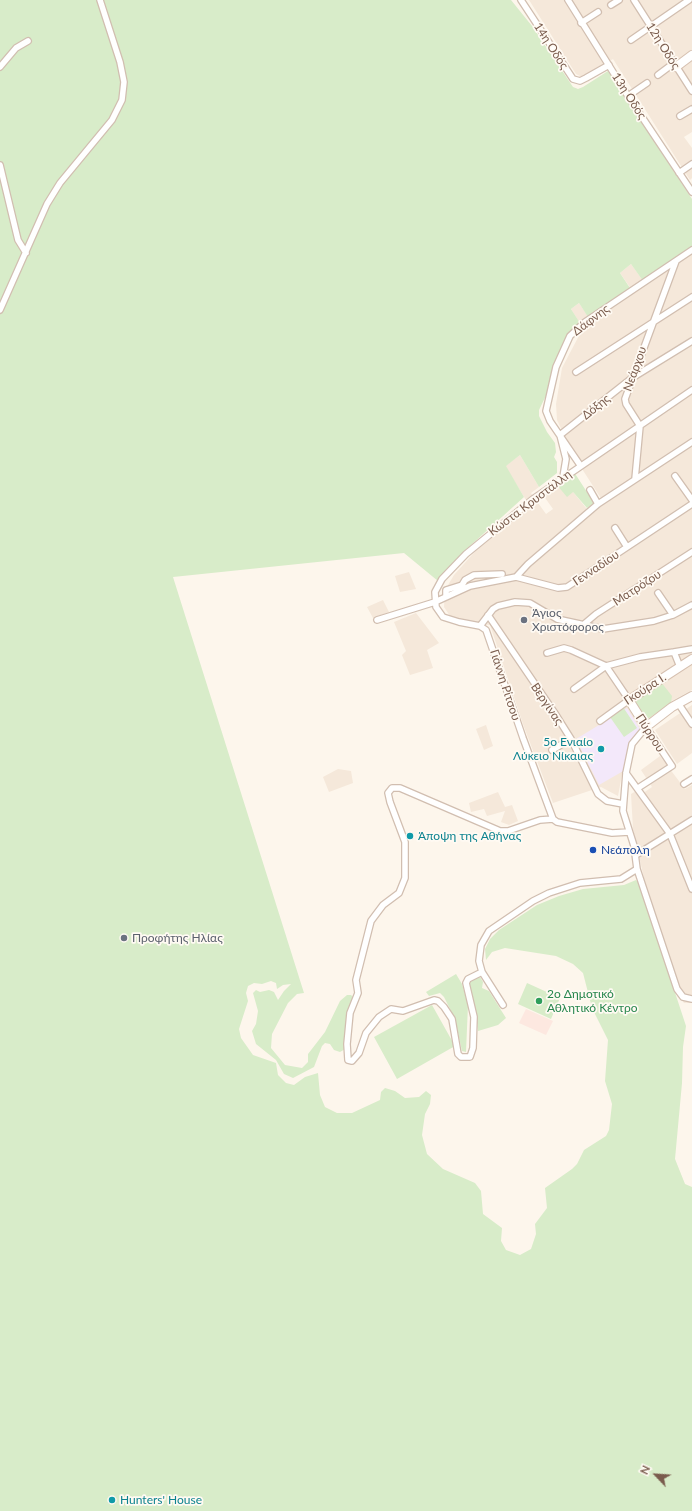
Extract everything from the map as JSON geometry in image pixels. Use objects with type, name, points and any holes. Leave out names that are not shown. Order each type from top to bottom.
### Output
[{"type":"street","points":[[0,310],[26,253],[35,229],[60,183],[112,120],[122,100],[124,82],[120,62],[100,0]]},
{"type":"street","name":"14η Οδός","points":[[521,0],[573,79],[580,81],[609,65]]},
{"type":"street","name":"13η Οδός","points":[[568,0],[628,96],[692,192]]},
{"type":"street","points":[[612,5],[619,0]]},
{"type":"street","name":"12η Οδός","points":[[634,0],[692,91]]},
{"type":"street","points":[[631,40],[650,25],[689,0]]},
{"type":"street","points":[[581,23],[598,12]]},
{"type":"street","points":[[0,67],[16,48],[28,41]]},
{"type":"street","points":[[658,75],[692,55]]},
{"type":"street","points":[[628,96],[647,83]]},
{"type":"street","points":[[680,116],[692,109]]},
{"type":"street","points":[[679,172],[692,164]]},
{"type":"street","points":[[0,166],[18,240],[26,253]]},
{"type":"street","name":"Δάφνης","points":[[580,465],[550,422],[546,411],[556,366],[570,336],[585,322],[692,250]]},
{"type":"street","name":"Νεάρχου","points":[[640,426],[626,404],[625,398],[676,261]]},
{"type":"street","points":[[576,372],[692,297]]},
{"type":"street","name":"Δόξης","points":[[560,435],[632,378],[692,340]]},
{"type":"street","name":"Κώστα Κρυστάλλη","points":[[435,602],[435,592],[442,580],[466,554],[533,498],[692,390]]},
{"type":"street","points":[[635,479],[640,426]]},
{"type":"street","points":[[560,435],[566,459],[563,477]]},
{"type":"street","points":[[516,576],[548,546],[598,504],[692,442]]},
{"type":"street","points":[[675,476],[692,500]]},
{"type":"street","points":[[590,490],[598,504]]},
{"type":"street","name":"Γενναδίου","points":[[377,620],[435,602],[470,586],[516,576],[558,588],[567,587],[692,504]]},
{"type":"street","points":[[615,528],[627,547]]},
{"type":"street","name":"Ματρόζου","points":[[583,626],[596,614],[692,552]]},
{"type":"street","points":[[446,597],[446,590],[462,585],[465,580],[474,575],[502,574]]},
{"type":"street","points":[[658,593],[673,615]]},
{"type":"street","points":[[435,602],[438,612],[443,617],[480,626],[488,615],[498,606],[506,603],[523,602],[536,606],[557,619],[583,626],[603,629],[654,621],[673,615],[692,605]]},
{"type":"street","name":"Βεργίνας","points":[[488,615],[571,739],[598,794],[607,801],[623,804]]},
{"type":"street","name":"Γιάννη Ρίτσου","points":[[480,626],[486,630],[490,637],[523,738],[553,819]]},
{"type":"street","points":[[547,653],[564,648],[606,666]]},
{"type":"street","points":[[574,689],[606,666],[640,657],[692,649]]},
{"type":"street","points":[[674,652],[680,667]]},
{"type":"street","name":"Γκούρα Ι.","points":[[600,720],[692,659]]},
{"type":"street","name":"Πύρρου","points":[[606,666],[672,766],[638,788]]},
{"type":"street","points":[[692,696],[678,703],[646,727],[632,744],[626,773],[623,804],[636,855],[636,869],[676,989],[682,997],[692,999]]},
{"type":"street","points":[[678,703],[692,724]]},
{"type":"street","points":[[552,750],[571,739]]},
{"type":"street","points":[[626,773],[670,834],[692,889]]},
{"type":"street","points":[[684,784],[692,779]]},
{"type":"street","points":[[482,972],[468,979],[466,982],[474,1017],[473,1048],[470,1057],[465,1058],[458,1054],[452,1019],[444,1007],[438,1001],[434,1000],[403,1011],[391,1009],[379,1017],[366,1033],[359,1053],[352,1061],[348,1060],[347,1044],[350,1013],[358,993],[356,980],[371,921],[383,905],[399,893],[405,878],[406,848],[390,802],[388,793],[392,788],[400,788],[500,831],[508,831],[540,820],[553,819],[557,822],[617,834],[629,832]]},
{"type":"street","points":[[636,855],[692,820]]},
{"type":"street","points":[[503,1005],[482,972],[480,954],[485,937],[497,925],[526,905],[565,887],[580,883],[616,881],[627,876],[636,869]]},
{"type":"shaded area","points":[[529,0],[692,0],[692,132],[684,137],[692,148],[692,178],[690,180],[613,59],[582,77],[576,74]]},
{"type":"shaded area","points":[[692,254],[692,690],[666,704],[637,730],[627,748],[618,796],[601,787],[553,803],[524,727],[490,625],[464,622],[450,616],[444,607],[445,590],[454,575],[480,546],[529,505],[505,466],[520,455],[539,487],[531,493],[546,514],[553,509],[543,495],[557,485],[573,492],[591,514],[604,503],[575,458],[557,420],[556,404],[562,368],[583,328],[571,309],[579,303],[591,321],[634,293],[620,273],[631,264],[646,285]]},
{"type":"shaded area","points":[[409,572],[416,589],[400,592],[395,576]]},
{"type":"shaded area","points":[[383,600],[389,612],[373,618],[367,607]]},
{"type":"shaded area","points":[[416,613],[439,643],[427,650],[433,668],[410,675],[402,655],[406,651],[394,622]]},
{"type":"shaded area","points":[[692,705],[692,753],[677,764],[655,730]]},
{"type":"shaded area","points":[[627,708],[640,729],[629,744],[625,770],[599,785],[576,739]]},
{"type":"shaded area","points":[[486,725],[493,746],[484,750],[476,729]]},
{"type":"shaded area","points":[[660,756],[685,789],[692,785],[692,1003],[684,1003],[676,991],[658,941],[633,829],[631,794],[636,791],[639,796],[652,787],[641,770]]},
{"type":"shaded area","points":[[338,769],[351,771],[353,783],[329,792],[323,777]]},
{"type":"shaded area","points":[[498,792],[505,807],[512,805],[518,821],[509,825],[501,822],[505,811],[487,816],[484,809],[471,812],[469,803]]},
{"type":"shaded area","points":[[526,1009],[553,1021],[546,1035],[519,1023]]},
{"type":"green space","points":[[0,0],[511,0],[532,26],[573,87],[578,89],[583,87],[608,71],[692,199],[692,246],[643,281],[631,264],[620,273],[630,288],[588,317],[579,303],[571,309],[580,323],[569,334],[553,381],[539,410],[539,416],[547,432],[555,443],[556,452],[554,457],[557,462],[557,473],[539,487],[520,455],[506,466],[524,497],[461,554],[438,581],[404,553],[173,577],[304,993],[297,994],[288,1003],[272,1034],[271,1048],[285,1065],[302,1068],[308,1062],[308,1054],[325,1032],[340,1001],[347,995],[351,995],[353,997],[347,1048],[340,1052],[334,1050],[330,1044],[325,1043],[322,1046],[314,1067],[293,1078],[284,1074],[276,1060],[256,1044],[252,1031],[256,1024],[258,1011],[253,993],[256,990],[260,992],[269,990],[274,992],[278,1000],[291,984],[283,985],[277,989],[276,983],[271,981],[262,984],[254,983],[248,986],[246,993],[248,1001],[239,1029],[241,1038],[253,1055],[276,1063],[278,1075],[286,1083],[294,1085],[305,1077],[318,1073],[320,1095],[325,1107],[337,1113],[352,1113],[380,1100],[381,1092],[385,1088],[395,1091],[405,1098],[419,1097],[426,1091],[431,1095],[430,1104],[425,1114],[422,1135],[427,1154],[443,1169],[475,1183],[481,1191],[483,1214],[502,1228],[501,1241],[506,1250],[520,1255],[531,1249],[536,1234],[535,1224],[547,1208],[545,1188],[572,1169],[577,1164],[584,1150],[606,1136],[609,1130],[612,1104],[605,1081],[608,1040],[592,1008],[583,973],[573,964],[556,956],[505,948],[492,952],[486,960],[485,949],[490,939],[499,930],[537,905],[559,896],[583,889],[624,885],[636,880],[639,883],[686,1026],[683,1047],[682,1083],[675,1159],[685,1184],[692,1187],[692,1511],[0,1511]]},
{"type":"green space","points":[[574,472],[594,503],[587,508],[573,492],[567,497],[557,485]]},
{"type":"green space","points":[[661,682],[672,696],[671,703],[643,722],[631,701]]},
{"type":"green space","points":[[623,707],[637,728],[624,737],[610,717]]},
{"type":"green space","points":[[456,974],[462,984],[468,1005],[466,1052],[462,1051],[455,1019],[444,997],[440,993],[429,996],[426,992]]},
{"type":"green space","points":[[480,977],[483,982],[482,988],[489,991],[506,1018],[498,1025],[478,1031],[476,1013],[468,982]]},
{"type":"green space","name":"2o Δημοτικό Αθλητικό Κέντρο","points":[[527,983],[560,998],[551,1019],[518,1004]]},
{"type":"green space","points":[[432,1005],[455,1046],[397,1079],[374,1037]]},
{"type":"place","name":"Άγιος Χριστόφορος","points":[[524,620]]},
{"type":"place","name":"5ο Ενιαίο Λύκειο Νίκαιας","points":[[601,749]]},
{"type":"place","name":"Άποψη της Αθήνας","points":[[410,836]]},
{"type":"place","name":"Νεάπολη","points":[[593,850]]},
{"type":"place","name":"Προφήτης Ηλίας","points":[[124,938]]},
{"type":"place","name":"2o Δημοτικό Αθλητικό Κέντρο","points":[[539,1001]]},
{"type":"place","name":"Hunters' House","points":[[112,1500]]}]
